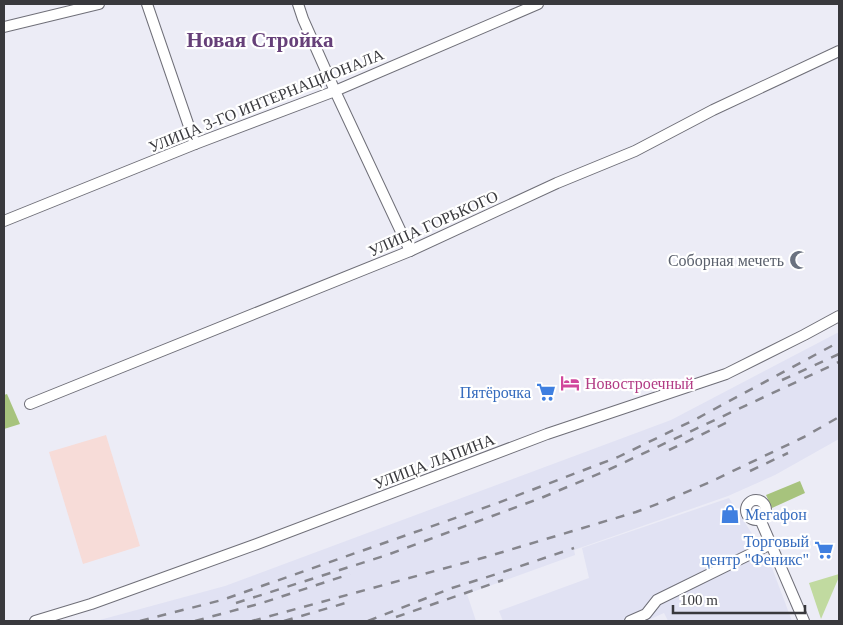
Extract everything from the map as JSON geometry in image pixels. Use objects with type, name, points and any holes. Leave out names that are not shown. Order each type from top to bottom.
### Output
[{"type":"street","points":[[4,27],[99,4]]},
{"type":"street","points":[[147,4],[195,144]]},
{"type":"street","points":[[298,4],[335,91],[410,251]]},
{"type":"street","name":"УЛИЦА 3-ГО ИНТЕРНАЦИОНАЛА","points":[[4,221],[195,144],[335,91],[538,4]]},
{"type":"street","name":"УЛИЦА ГОРЬКОГО","points":[[30,404],[410,251],[557,183],[634,151],[713,110],[839,51]]},
{"type":"street","name":"УЛИЦА ЛАПИНА","points":[[35,621],[91,604],[257,544],[547,434],[726,374],[839,316]]},
{"type":"street","points":[[760,519],[804,621]]},
{"type":"street","points":[[630,621],[646,614],[657,600],[771,544]]},
{"type":"shaded area","points":[[839,332],[839,439],[775,475],[728,496],[574,550],[575,555],[467,594],[476,621],[96,621],[225,586],[671,420]]},
{"type":"shaded area","points":[[106,435],[140,546],[83,564],[49,452]]},
{"type":"shaded area","points":[[729,498],[769,560],[792,621],[668,621],[664,613],[646,621],[503,621],[499,611],[589,578],[582,548]]},
{"type":"green space","points":[[7,394],[20,424],[4,429],[4,395]]},
{"type":"green space","points":[[800,481],[805,493],[772,508],[766,495]]},
{"type":"green space","points":[[839,574],[839,577],[821,619],[809,583]]},
{"type":"railway","points":[[140,621],[222,600],[495,504],[618,457],[696,419],[839,342]]},
{"type":"railway","points":[[782,380],[839,354]]},
{"type":"railway","points":[[236,603],[387,555],[541,498],[610,469],[839,362]]},
{"type":"railway","points":[[252,621],[486,557],[636,512],[710,482],[804,437],[839,417]]},
{"type":"railway","points":[[669,450],[728,422]]},
{"type":"railway","points":[[750,471],[788,453]]},
{"type":"railway","points":[[368,621],[452,588],[574,548]]},
{"type":"railway","points":[[195,621],[262,603],[350,574]]},
{"type":"railway","points":[[396,617],[503,580]]},
{"type":"railway","points":[[284,621],[349,602]]},
{"type":"place","name":"Соборная мечеть","points":[[799,260]]},
{"type":"place","name":"Новостроечный","points":[[570,383]]},
{"type":"place","name":"Пятёрочка","points":[[546,392]]},
{"type":"place","name":"Мегафон","points":[[730,514]]},
{"type":"place","name":"Торговый центр \"Феникс\"","points":[[824,550]]},
{"type":"district","name":"Новая Стройка","points":[[260,40]]}]
